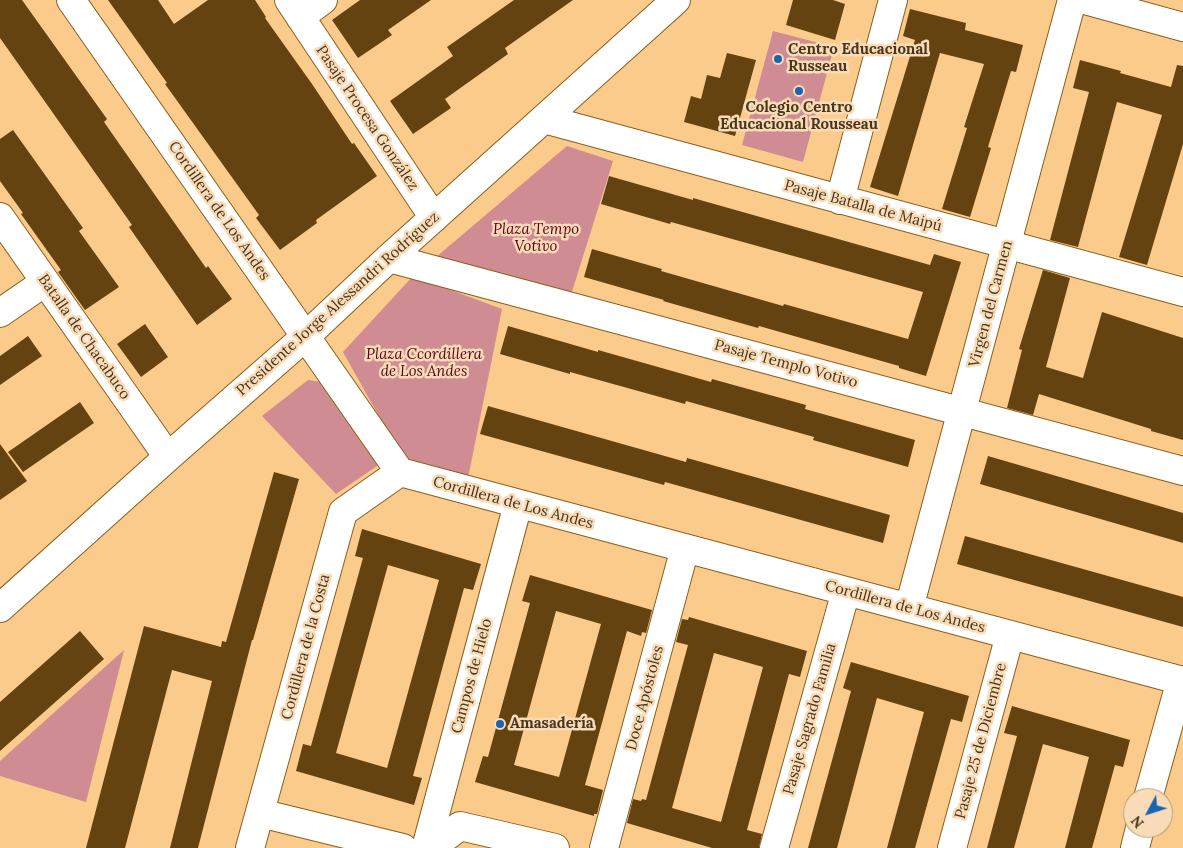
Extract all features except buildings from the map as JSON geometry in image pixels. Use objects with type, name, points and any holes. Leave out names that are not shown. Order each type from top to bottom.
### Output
[{"type":"street","name":"Cordillera de Los Andes","points":[[71,0],[400,472],[1182,681]]},
{"type":"street","name":"Pasaje Procesa González","points":[[323,0],[294,9],[434,218]]},
{"type":"street","name":"Presidente Jorge Alessandri Rodríguez","points":[[0,608],[306,336],[388,258],[676,0]]},
{"type":"street","points":[[840,200],[892,0]]},
{"type":"street","name":"Virgen del Carmen","points":[[909,608],[1072,0]]},
{"type":"street","points":[[1085,0],[1183,27]]},
{"type":"street","name":"Pasaje Batalla de Maipú","points":[[544,119],[1007,244],[1182,287]]},
{"type":"street","name":"Batalla de Chacabuco","points":[[0,217],[168,457]]},
{"type":"street","name":"Pasaje Templo Votivo","points":[[388,258],[1183,471]]},
{"type":"street","points":[[0,313],[45,282]]},
{"type":"street","name":"Cordillera de la Costa","points":[[250,848],[343,512],[400,472]]},
{"type":"street","name":"Campos de Hielo","points":[[426,848],[518,504]]},
{"type":"street","name":"Doce Apóstoles","points":[[604,848],[685,548]]},
{"type":"street","name":"Pasaje Sagrado Familia","points":[[774,848],[846,591]]},
{"type":"street","name":"Pasaje 25 de Diciembre","points":[[952,848],[1010,635]]},
{"type":"street","points":[[1151,788],[1182,681]]},
{"type":"street","points":[[260,813],[403,848]]},
{"type":"street","points":[[431,848],[460,826],[555,848]]},
{"type":"green space","points":[[773,31],[834,47],[803,162],[742,145]]},
{"type":"green space","name":"Plaza Tempo Votivo","points":[[567,146],[613,161],[569,301],[429,263]]},
{"type":"green space","name":"Plaza Ccordillera de Los Andes","points":[[413,276],[502,309],[466,488],[409,470],[343,352]]},
{"type":"green space","points":[[308,380],[322,382],[375,455],[377,466],[336,494],[262,416]]},
{"type":"green space","points":[[124,650],[86,802],[0,776],[0,761]]},
{"type":"place","name":"Centro Educacional Russeau","points":[[778,59]]},
{"type":"place","name":"Colegio Centro Educacional Rousseau","points":[[799,91]]},
{"type":"place","name":"Amasadería","points":[[500,724]]}]
